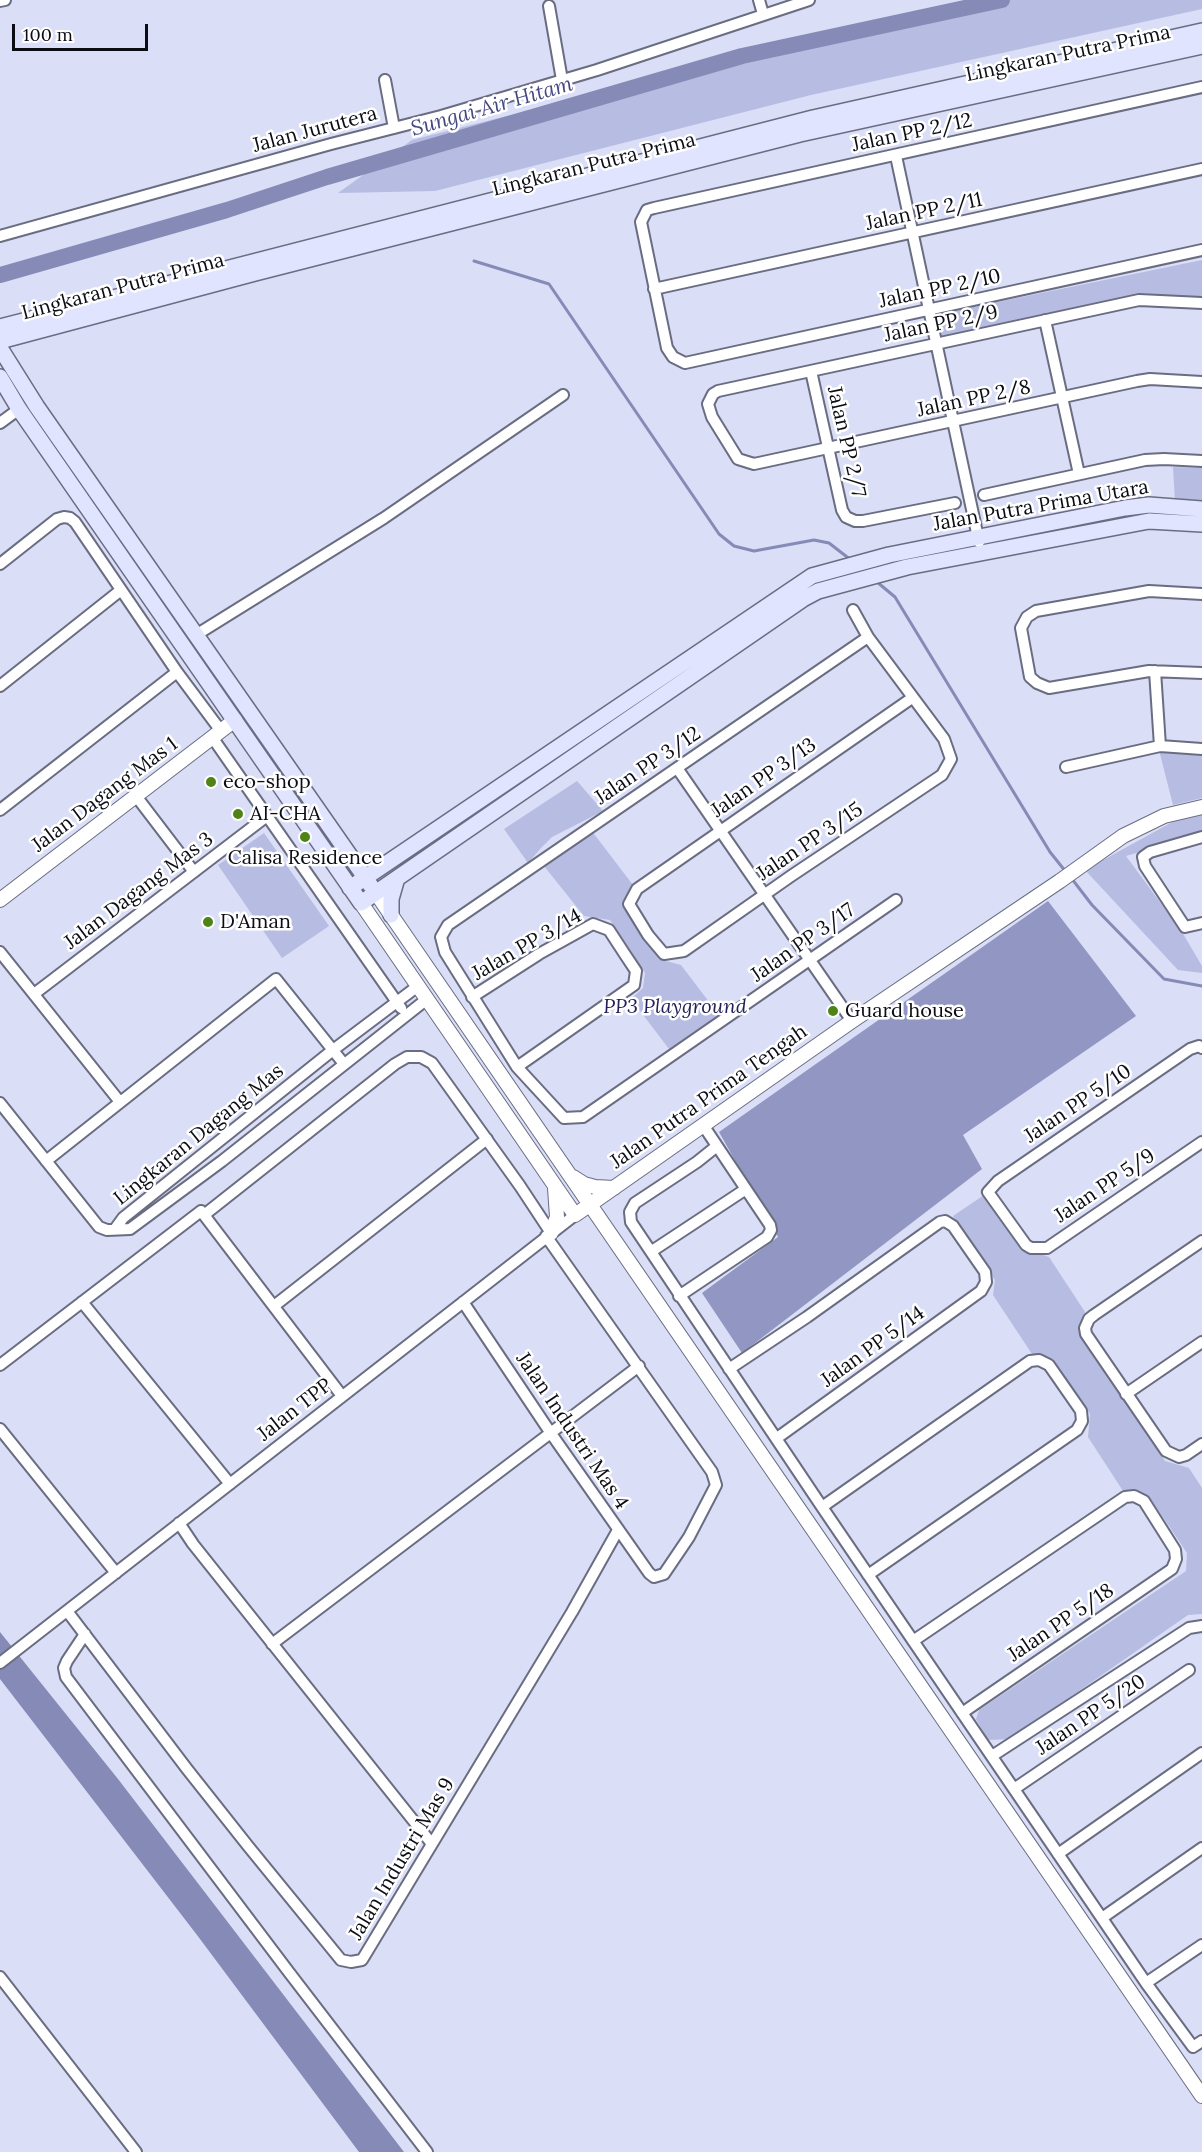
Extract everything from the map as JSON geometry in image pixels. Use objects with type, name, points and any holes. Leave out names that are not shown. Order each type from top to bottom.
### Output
[{"type":"main road","name":"Lingkaran Putra Prima","points":[[0,327],[813,118],[1202,32]]},
{"type":"main road","name":"Lingkaran Putra Prima","points":[[0,341],[266,270],[800,134],[1202,46]]},
{"type":"main road","points":[[0,348],[37,407],[376,893]]},
{"type":"main road","points":[[0,377],[19,409],[361,903]]},
{"type":"main road","name":"Jalan Putra Prima Utara","points":[[350,888],[792,587],[812,576],[888,555],[1149,505],[1202,509]]},
{"type":"main road","name":"Jalan Putra Prima Utara","points":[[361,903],[803,598],[818,591],[907,567],[1149,521],[1202,524]]},
{"type":"main road","points":[[350,855],[376,863],[388,862]]},
{"type":"main road","points":[[391,915],[391,899],[397,878]]},
{"type":"street","points":[[0,1],[5,0]]},
{"type":"street","points":[[759,0],[763,14]]},
{"type":"street","name":"Jalan Jurutera","points":[[0,236],[441,116],[597,70],[809,0]]},
{"type":"street","points":[[549,6],[562,80]]},
{"type":"street","points":[[386,80],[394,128]]},
{"type":"street","name":"Jalan PP 2/12","points":[[654,289],[641,222],[644,214],[654,208],[1202,87]]},
{"type":"street","points":[[896,156],[982,554]]},
{"type":"street","name":"Jalan PP 2/11","points":[[654,289],[1202,170]]},
{"type":"street","name":"Jalan PP 2/10","points":[[654,289],[667,348],[673,357],[685,363],[1202,250]]},
{"type":"street","name":"Jalan PP 2/9","points":[[754,464],[738,459],[712,417],[708,404],[713,394],[718,391],[1138,300],[1202,303]]},
{"type":"street","points":[[1045,320],[1079,474]]},
{"type":"street","name":"Jalan PP 2/7","points":[[811,371],[842,510],[846,517],[855,521],[955,503]]},
{"type":"street","name":"Jalan PP 2/8","points":[[754,464],[1150,379],[1202,382]]},
{"type":"street","points":[[196,635],[384,518],[562,395]]},
{"type":"street","points":[[0,423],[19,409]]},
{"type":"street","points":[[984,495],[1145,460],[1202,461]]},
{"type":"street","points":[[0,564],[57,519],[67,517],[75,522],[177,672],[267,816],[405,1015]]},
{"type":"street","points":[[0,686],[121,591]]},
{"type":"street","points":[[1202,594],[1149,591],[1036,611],[1027,617],[1021,628],[1030,676],[1037,683],[1049,688],[1155,671],[1202,673]]},
{"type":"street","points":[[853,610],[868,637],[912,698]]},
{"type":"street","name":"Jalan PP 3/12","points":[[472,998],[445,952],[441,937],[448,924],[868,637]]},
{"type":"street","points":[[1155,671],[1160,746]]},
{"type":"street","points":[[0,810],[177,672]]},
{"type":"street","name":"Jalan PP 3/15","points":[[684,951],[942,775],[951,759],[944,739],[912,698]]},
{"type":"street","name":"Jalan PP 3/13","points":[[684,951],[664,954],[648,935],[629,904],[637,889],[912,698]]},
{"type":"street","name":"Jalan Dagang Mas 1","points":[[0,900],[235,720]]},
{"type":"street","points":[[1066,767],[1160,746],[1202,749]]},
{"type":"street","points":[[677,768],[852,1020]]},
{"type":"street","points":[[136,796],[194,872]]},
{"type":"street","name":"Jalan Putra Prima Tengah","points":[[575,1215],[852,1020],[1124,836],[1164,816],[1202,807]]},
{"type":"street","name":"Jalan Dagang Mas 3","points":[[33,994],[267,816]]},
{"type":"street","points":[[1202,837],[1143,856],[1145,866],[1185,927],[1202,923]]},
{"type":"street","points":[[376,893],[1202,2096]]},
{"type":"street","name":"Jalan PP 3/17","points":[[517,1067],[564,1118],[583,1117],[896,900]]},
{"type":"street","points":[[361,903],[575,1215]]},
{"type":"street","name":"Jalan PP 3/14","points":[[472,998],[539,954],[593,924],[609,930],[636,971],[634,985],[517,1067]]},
{"type":"street","points":[[0,952],[120,1102]]},
{"type":"street","points":[[46,1161],[276,979],[344,1064]]},
{"type":"street","name":"Lingkaran Dagang Mas","points":[[115,1229],[123,1218],[333,1050],[418,986]]},
{"type":"street","points":[[472,998],[517,1067]]},
{"type":"street","name":"Lingkaran Dagang Mas","points":[[115,1229],[130,1229],[222,1161],[427,999]]},
{"type":"street","name":"Jalan PP 5/10","points":[[1026,1245],[988,1192],[998,1181],[1196,1048]]},
{"type":"street","points":[[204,1215],[394,1064],[407,1057],[422,1057],[432,1063],[487,1139],[549,1235],[639,1366],[272,1644]]},
{"type":"street","points":[[0,1102],[99,1227],[115,1229]]},
{"type":"street","points":[[680,1296],[766,1237],[771,1230],[770,1225],[703,1125]]},
{"type":"street","points":[[274,1306],[487,1139]]},
{"type":"street","name":"Jalan PP 5/9","points":[[1026,1245],[1031,1248],[1047,1248],[1202,1142]]},
{"type":"street","points":[[717,1146],[635,1203],[630,1212],[631,1222],[1146,1983],[1193,2047],[1202,2040]]},
{"type":"street","points":[[571,1176],[584,1184],[614,1188],[605,1214],[608,1230]]},
{"type":"street","points":[[549,1235],[557,1217],[558,1203],[555,1186]]},
{"type":"street","points":[[652,1251],[746,1189]]},
{"type":"street","points":[[0,1365],[201,1211],[342,1396]]},
{"type":"street","name":"Jalan TPP","points":[[0,1663],[575,1215]]},
{"type":"street","name":"Jalan PP 5/14","points":[[729,1369],[807,1317],[940,1222],[945,1221],[953,1226],[985,1272],[986,1282],[981,1291],[777,1438]]},
{"type":"street","points":[[1202,1241],[1094,1315],[1087,1323],[1086,1334],[1166,1451],[1179,1456],[1186,1455],[1202,1444]]},
{"type":"street","points":[[82,1302],[230,1484]]},
{"type":"street","name":"Jalan Industri Mas 4","points":[[463,1302],[618,1530],[654,1577],[664,1574],[689,1536],[716,1485],[712,1472],[639,1366]]},
{"type":"street","points":[[1126,1394],[1202,1342]]},
{"type":"street","points":[[822,1507],[1030,1361],[1039,1360],[1049,1365],[1081,1411],[1082,1421],[1077,1430],[868,1575]]},
{"type":"street","points":[[0,1429],[116,1573]]},
{"type":"street","name":"Jalan PP 5/18","points":[[913,1641],[1125,1497],[1134,1496],[1144,1501],[1175,1550],[1176,1559],[1172,1569],[962,1713]]},
{"type":"street","points":[[179,1523],[193,1544],[432,1844]]},
{"type":"street","name":"Jalan Industri Mas 9","points":[[67,1611],[187,1769],[341,1960],[351,1962],[362,1960],[566,1622],[618,1530]]},
{"type":"street","points":[[992,1756],[1189,1628],[1202,1626]]},
{"type":"street","points":[[85,1634],[67,1661],[64,1668],[66,1677],[428,2152]]},
{"type":"street","name":"Jalan PP 5/20","points":[[1014,1790],[1189,1670]]},
{"type":"street","points":[[1058,1854],[1202,1753]]},
{"type":"street","points":[[1102,1918],[1202,1848]]},
{"type":"street","points":[[1146,1983],[1202,1945]]},
{"type":"street","points":[[0,1977],[136,2152]]},
{"type":"green space","points":[[986,0],[1202,0],[1202,9],[811,95],[435,191],[338,193],[412,140],[798,42]]},
{"type":"green space","points":[[1202,260],[1202,299],[1146,296],[942,338],[939,314]]},
{"type":"green space","points":[[1173,467],[1202,468],[1202,503],[1175,501]]},
{"type":"green space","points":[[1159,750],[1202,753],[1202,798],[1173,805]]},
{"type":"green space","points":[[577,781],[603,811],[552,837],[528,863],[504,829]]},
{"type":"green space","points":[[1202,812],[1202,834],[1126,856],[1182,932],[1202,966],[1202,973],[1178,970],[1085,870],[1185,815]]},
{"type":"green space","name":"PP3 Playground","points":[[591,830],[633,885],[627,903],[666,961],[681,965],[719,1015],[669,1049],[631,999],[643,988],[645,973],[610,920],[584,916],[540,861]]},
{"type":"green space","points":[[264,833],[329,926],[282,958],[218,865]]},
{"type":"green space","points":[[984,1195],[1019,1247],[1049,1257],[1085,1312],[1079,1330],[1165,1461],[1189,1468],[1202,1488],[1202,1614],[1188,1615],[1010,1739],[988,1740],[976,1719],[979,1710],[1186,1571],[1187,1553],[1152,1501],[1143,1494],[1125,1494],[1088,1437],[1090,1414],[1053,1359],[1032,1354],[993,1295],[995,1280],[953,1216]]},
{"type":"shaded area","points":[[1048,901],[1136,1016],[963,1135],[982,1169],[742,1353],[702,1293],[778,1237],[719,1132]]},
{"type":"shaded area","points":[[0,1632],[118,1779],[404,2152],[359,2152],[197,1935],[0,1679]]},
{"type":"waterway","name":"Sungai Air Hitam","points":[[0,275],[227,210],[327,177],[742,56],[1002,0]]},
{"type":"waterway","points":[[474,261],[549,284],[719,534],[734,546],[754,551],[814,540],[829,543],[851,560]]},
{"type":"waterway","points":[[877,582],[895,597],[1050,852],[1066,872]]},
{"type":"waterway","points":[[1072,879],[1092,905],[1164,979],[1202,986]]},
{"type":"place","name":"eco-shop","points":[[211,782]]},
{"type":"place","name":"AI-CHA","points":[[238,814]]},
{"type":"place","name":"Calisa Residence","points":[[305,837]]},
{"type":"place","name":"D'Aman","points":[[208,922]]},
{"type":"place","name":"Guard house","points":[[833,1011]]}]
